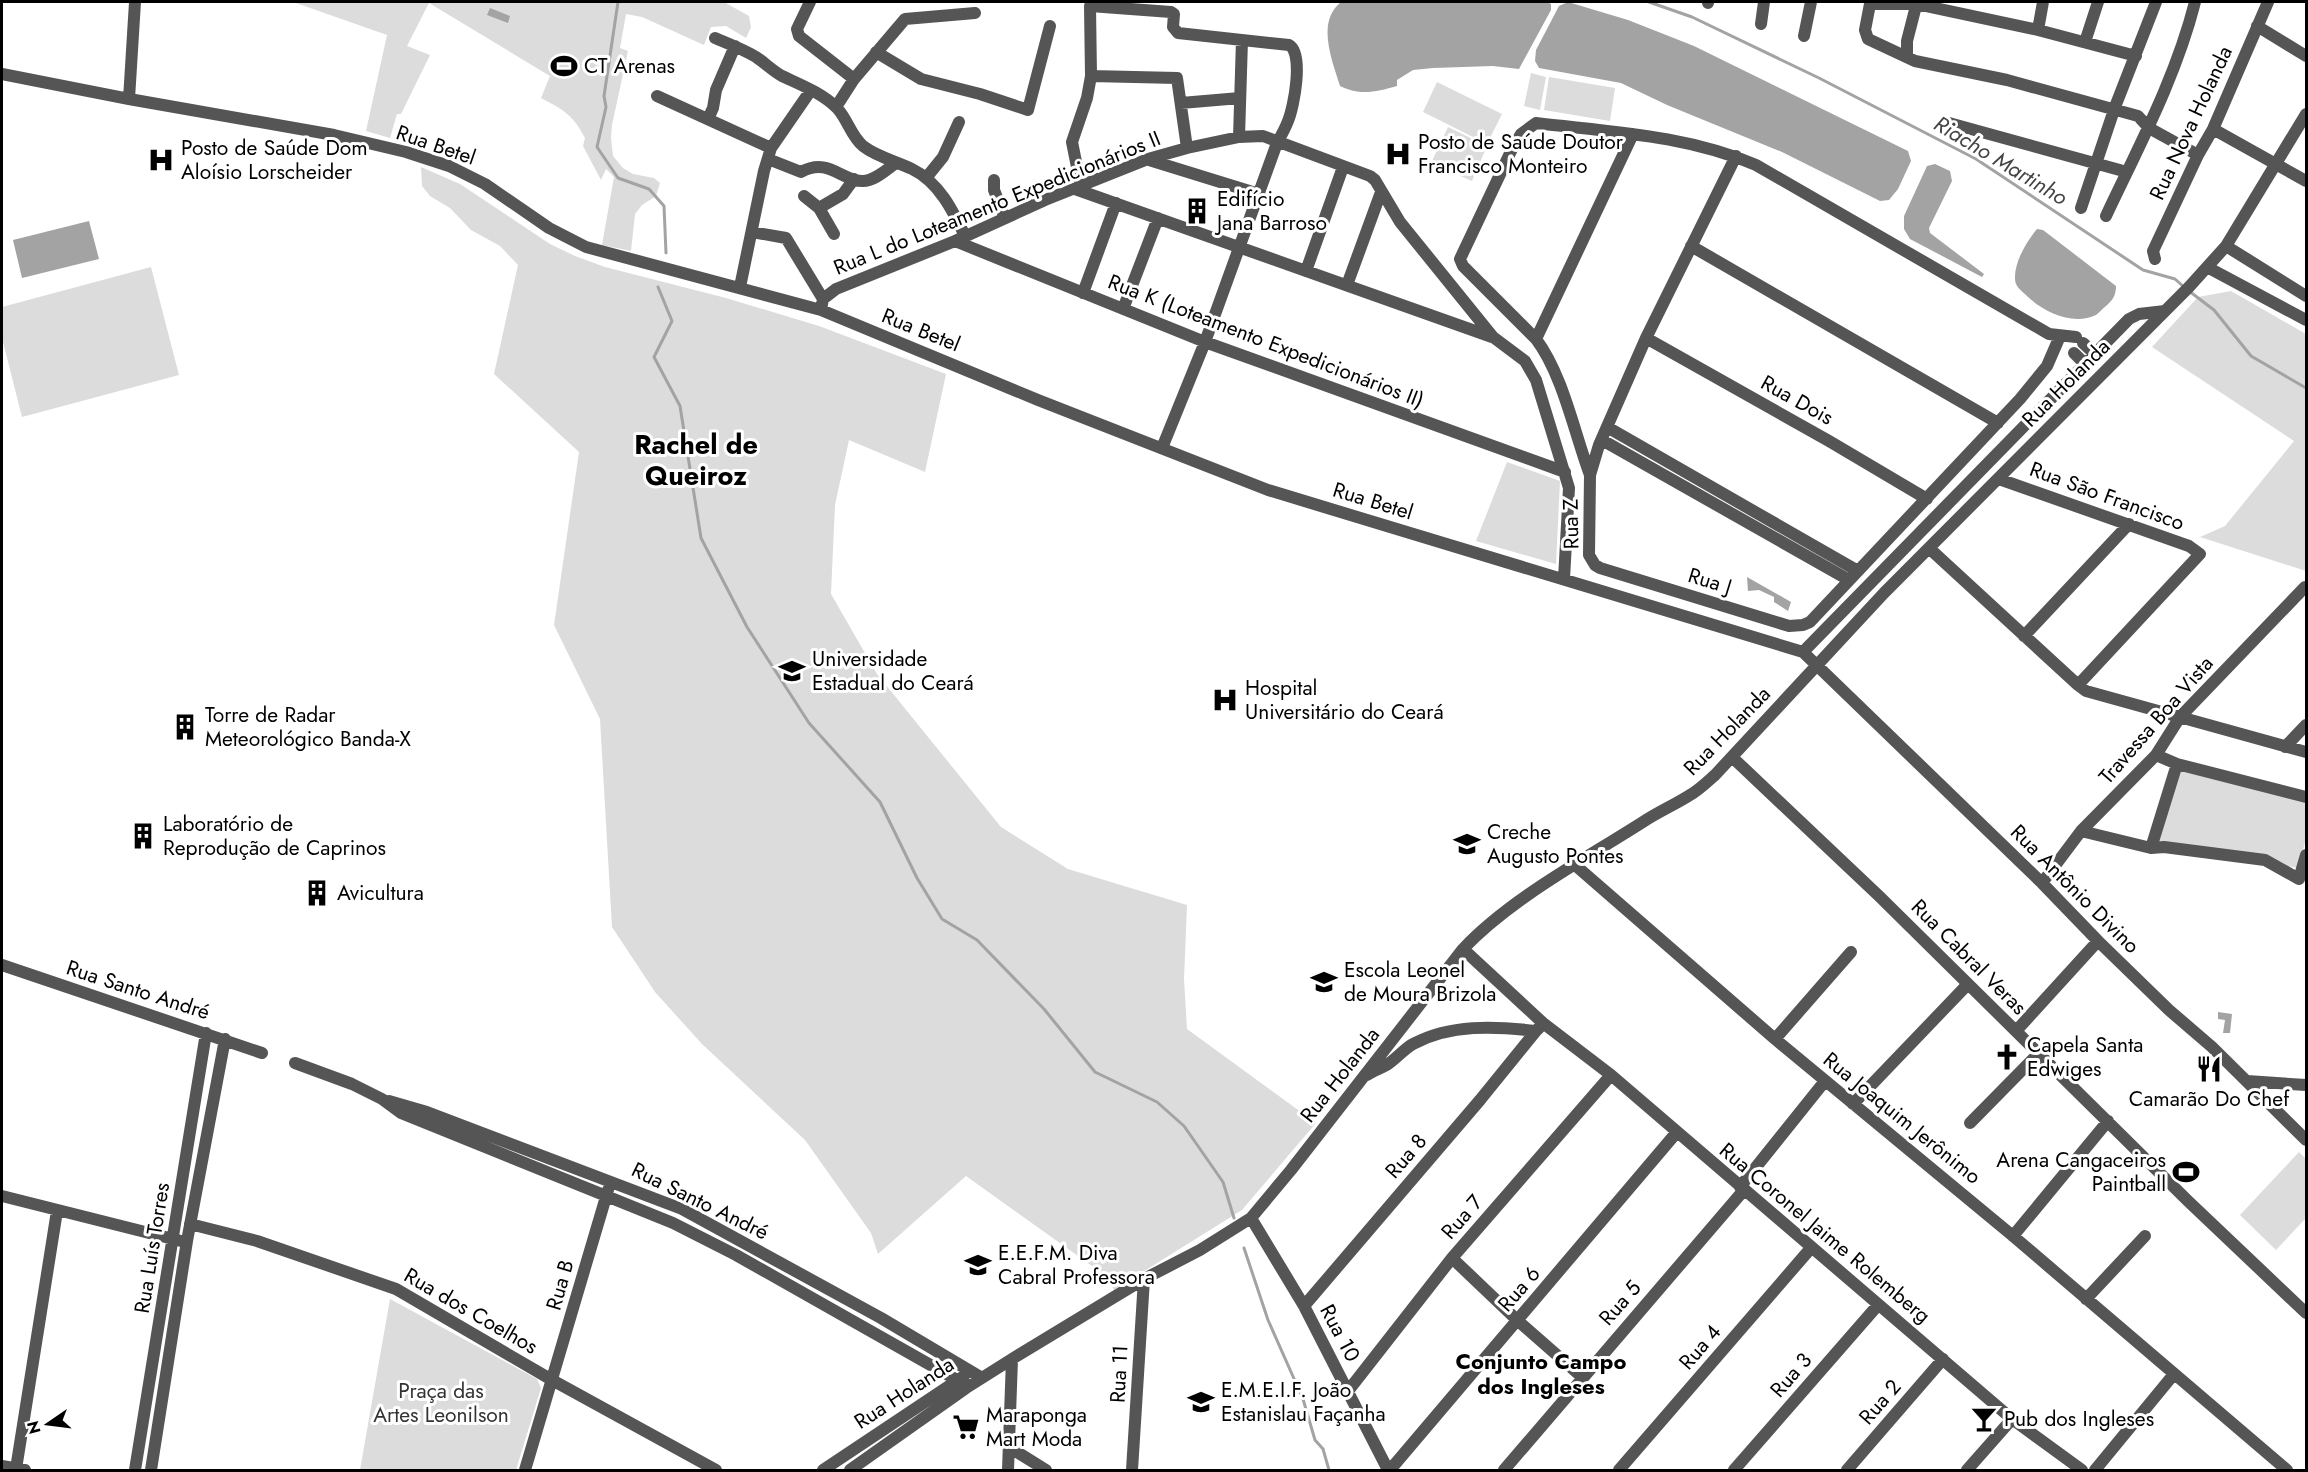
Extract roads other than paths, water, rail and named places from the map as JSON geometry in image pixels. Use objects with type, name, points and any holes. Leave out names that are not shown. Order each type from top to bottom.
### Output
[{"type":"street","points":[[129,99],[135,2]]},
{"type":"street","points":[[810,2],[797,29],[801,39],[854,79]]},
{"type":"street","points":[[1761,24],[1764,2]]},
{"type":"street","points":[[1804,36],[1811,2]]},
{"type":"street","points":[[2038,30],[2043,2]]},
{"type":"street","points":[[2085,42],[2098,2]]},
{"type":"street","points":[[2082,208],[2115,107],[2156,2]]},
{"type":"street","points":[[2106,216],[2149,128],[2187,32],[2195,2]]},
{"type":"street","name":"Rua Nova Holanda","points":[[2155,259],[2153,250],[2198,155],[2213,129],[2268,2]]},
{"type":"street","points":[[1906,57],[1907,41],[1917,3]]},
{"type":"street","points":[[2136,56],[2038,30],[1917,3],[1870,4],[1865,30],[1868,39],[1915,61],[2007,80],[2115,107],[2138,116],[2149,128],[2198,155]]},
{"type":"street","points":[[1162,448],[1240,247],[1277,143],[1288,122],[1293,102],[1296,55],[1294,49],[1289,45],[1178,33],[1174,30],[1174,14],[1171,12],[1090,6],[1091,76],[1087,98],[1072,142],[1078,188],[1116,203],[1240,247],[1306,271],[1493,337]]},
{"type":"street","points":[[836,107],[854,79],[905,19],[975,13]]},
{"type":"street","points":[[876,52],[921,79],[980,94],[1028,110],[1050,26]]},
{"type":"street","points":[[2256,26],[2307,56]]},
{"type":"street","points":[[715,38],[756,57],[780,75],[811,90],[836,107],[847,120],[855,138],[862,145],[896,163],[913,169],[926,178],[947,201],[960,238]]},
{"type":"street","points":[[1239,137],[1242,40]]},
{"type":"street","points":[[708,119],[713,108],[716,90],[735,46]]},
{"type":"street","name":"Rua Betel","points":[[2,74],[334,135],[406,152],[449,166],[485,184],[549,228],[586,247],[740,287],[822,304],[1162,448],[1268,490],[1803,652],[1816,665]]},
{"type":"street","points":[[1091,76],[1177,78],[1187,148]]},
{"type":"street","points":[[740,287],[769,154],[811,90]]},
{"type":"street","points":[[657,96],[708,119],[801,172],[814,167],[836,171],[854,179],[866,181],[896,163]]},
{"type":"street","points":[[1181,103],[1240,98]]},
{"type":"street","name":"Rua Holanda","points":[[822,1470],[962,1384],[1012,1359],[1144,1279],[1200,1250],[1251,1218],[1286,1177],[1462,949],[1495,918],[1648,819],[1692,795],[1715,775],[1884,593],[2188,288],[2226,246],[2307,114]]},
{"type":"street","points":[[926,178],[944,157],[959,122]]},
{"type":"street","points":[[1590,475],[1554,368],[1536,339],[1463,266],[1460,259],[1512,149],[1527,128],[1536,123],[1653,135],[1736,156],[1756,165],[2049,334],[2095,354]]},
{"type":"street","points":[[1949,123],[2127,172]]},
{"type":"street","points":[[2213,129],[2307,181]]},
{"type":"street","points":[[1536,339],[1633,134]]},
{"type":"street","name":"Rua L do Loteamento Expedicionários II","points":[[822,304],[836,289],[1148,159],[1239,137],[1263,136],[1370,176],[1378,184],[1400,222],[1493,337],[1525,361],[1532,373],[1569,488],[1564,579]]},
{"type":"street","points":[[1590,475],[1600,443],[1646,338],[1736,156]]},
{"type":"street","points":[[1148,159],[1259,195]]},
{"type":"street","points":[[1306,271],[1343,167]]},
{"type":"street","points":[[819,208],[843,194],[854,179]]},
{"type":"street","points":[[994,180],[994,190],[1005,218]]},
{"type":"street","points":[[1347,285],[1381,192]]},
{"type":"street","points":[[804,196],[819,208],[834,234]]},
{"type":"street","points":[[1083,293],[1116,203]]},
{"type":"street","points":[[1123,309],[1158,218]]},
{"type":"street","points":[[752,232],[786,238],[822,304]]},
{"type":"street","name":"Rua K (Loteamento Expedicionários II)","points":[[960,238],[1083,293],[1204,342],[1565,472]]},
{"type":"street","points":[[1691,246],[1998,423]]},
{"type":"street","points":[[2226,246],[2307,296]]},
{"type":"street","points":[[2207,267],[2307,320]]},
{"type":"street","name":"Rua Holanda","points":[[1803,652],[2129,319],[2149,312],[2166,310]]},
{"type":"street","name":"Rua Dois","points":[[1646,338],[1927,499]]},
{"type":"street","points":[[2072,343],[2085,364]]},
{"type":"street","name":"Rua Holanda","points":[[1810,622],[1998,423],[2047,366],[2072,343]]},
{"type":"street","points":[[1607,427],[1853,575]]},
{"type":"street","points":[[1576,435],[1600,443],[1853,575]]},
{"type":"street","name":"Rua Z","points":[[1590,475],[1589,555],[1595,565],[1600,568]]},
{"type":"street","name":"Rua São Francisco","points":[[1999,479],[2189,546],[2200,554],[2078,686]]},
{"type":"street","points":[[2024,636],[2129,524]]},
{"type":"street","points":[[1930,549],[2086,691],[2307,752]]},
{"type":"street","name":"Rua J","points":[[1600,568],[1789,626],[1810,622]]},
{"type":"street","name":"Travessa Boa Vista","points":[[2042,883],[2081,831],[2156,755],[2180,717],[2305,587]]},
{"type":"street","name":"Rua Antônio Divino","points":[[1816,665],[2042,883],[2098,941],[2307,1140]]},
{"type":"street","points":[[2285,747],[2307,724]]},
{"type":"street","points":[[2156,755],[2177,764],[2307,797]]},
{"type":"street","name":"Rua Cabral Veras","points":[[1732,757],[1879,896],[2038,1054],[2307,1313]]},
{"type":"street","points":[[2151,848],[2177,764]]},
{"type":"street","points":[[2081,831],[2151,848],[2175,848],[2265,860],[2299,879],[2307,855]]},
{"type":"street","name":"Rua Joaquim Jerônimo","points":[[1575,865],[1775,1039],[2013,1236],[2287,1470]]},
{"type":"street","points":[[2016,1031],[2098,941]]},
{"type":"street","name":"Rua Coronel Jaime Rolemberg","points":[[1462,949],[1539,1027],[1611,1075],[2012,1419],[2082,1470]]},
{"type":"street","points":[[1775,1039],[1851,952]]},
{"type":"street","name":"Rua Santo André","points":[[2,965],[262,1053]]},
{"type":"street","points":[[1853,1104],[1968,984]]},
{"type":"street","points":[[1362,1078],[1388,1063],[1409,1046],[1426,1038],[1483,1027],[1539,1027]]},
{"type":"street","name":"Rua 8","points":[[1304,1306],[1480,1100],[1539,1027]]},
{"type":"street","name":"Rua Luís Torres","points":[[135,1470],[206,1033]]},
{"type":"street","name":"Rua Luís Torres","points":[[151,1470],[187,1241],[225,1039]]},
{"type":"street","points":[[1970,1123],[2038,1054]]},
{"type":"street","name":"Rua Santo André","points":[[295,1063],[352,1084],[382,1099],[401,1113],[674,1223],[736,1255],[962,1384]]},
{"type":"street","name":"Rua 7","points":[[1348,1391],[1452,1258],[1611,1075]]},
{"type":"street","name":"Rua 5","points":[[1509,1469],[1582,1377],[1742,1189],[1825,1081]]},
{"type":"street","points":[[2247,1081],[2307,1085]]},
{"type":"street","name":"Rua Santo André","points":[[382,1099],[427,1112],[612,1180],[682,1209],[978,1375]]},
{"type":"street","points":[[2013,1236],[2108,1121]]},
{"type":"street","name":"Rua 6","points":[[1389,1470],[1677,1132]]},
{"type":"street","name":"Rua B","points":[[525,1470],[612,1180]]},
{"type":"street","points":[[2,1196],[187,1241]]},
{"type":"street","points":[[2,1466],[21,1470],[57,1211]]},
{"type":"street","name":"Rua 10","points":[[1251,1218],[1304,1306],[1389,1470]]},
{"type":"street","name":"Rua dos Coelhos","points":[[190,1224],[257,1241],[396,1289],[552,1380],[716,1470]]},
{"type":"street","points":[[2086,1299],[2145,1236]]},
{"type":"street","name":"Rua 4","points":[[1619,1470],[1811,1248]]},
{"type":"street","points":[[1452,1258],[1517,1320],[1582,1377]]},
{"type":"street","name":"Rua 11","points":[[1132,1470],[1144,1279]]},
{"type":"street","name":"Rua 3","points":[[1734,1470],[1878,1305]]},
{"type":"street","points":[[1008,1470],[1012,1359]]},
{"type":"street","name":"Rua 2","points":[[1847,1470],[1943,1359]]},
{"type":"street","points":[[2095,1470],[2174,1374]]},
{"type":"street","name":"Rua Holanda","points":[[850,1470],[962,1384]]},
{"type":"street","points":[[1967,1470],[2012,1419]]},
{"type":"street","points":[[1009,1447],[1046,1470]]},
{"type":"waterway","points":[[618,2],[604,96],[606,107],[597,147],[618,178],[649,189],[664,206],[666,253]]},
{"type":"waterway","name":"Riacho Martinho","points":[[1649,2],[1692,17],[1819,78],[1976,159],[2143,270],[2175,279],[2184,287]]},
{"type":"waterway","points":[[658,287],[672,321],[654,357],[680,406],[701,538],[747,627],[809,723],[880,802],[917,878],[942,919],[977,940],[1044,1009],[1095,1072],[1157,1102],[1184,1126],[1223,1182],[1234,1218]]},
{"type":"waterway","name":"Riacho Martinho","points":[[2189,291],[2214,310],[2251,356],[2306,388]]},
{"type":"waterway","points":[[1244,1248],[1268,1320],[1303,1399],[1315,1440],[1323,1449],[1329,1470]]},
{"type":"place","name":"CT Arenas","points":[[564,66]]},
{"type":"place","name":"Posto de Saúde Doutor Francisco Monteiro","points":[[1398,154]]},
{"type":"place","name":"Posto de Saúde Dom Aloísio Lorscheider","points":[[161,160]]},
{"type":"place","name":"Edifício Jana Barroso","points":[[1197,211]]},
{"type":"place","name":"Universidade Estadual do Ceará","points":[[792,671]]},
{"type":"place","name":"Hospital Universitário do Ceará","points":[[1225,700]]},
{"type":"place","name":"Torre de Radar Meteorológico Banda-X","points":[[185,727]]},
{"type":"place","name":"Laboratório de Reprodução de Caprinos","points":[[143,836]]},
{"type":"place","name":"Creche Augusto Pontes","points":[[1467,844]]},
{"type":"place","name":"Avicultura","points":[[317,893]]},
{"type":"place","name":"Escola Leonel de Moura Brizola","points":[[1324,982]]},
{"type":"place","name":"Capela Santa Edwiges","points":[[2007,1057]]},
{"type":"place","name":"Camarão Do Chef","points":[[2209,1069]]},
{"type":"place","name":"Arena Cangaceiros Paintball","points":[[2186,1172]]},
{"type":"place","name":"E.E.F.M. Diva Cabral Professora","points":[[978,1265]]},
{"type":"place","name":"E.M.E.I.F. João Estanislau Façanha","points":[[1201,1402]]},
{"type":"place","name":"Pub dos Ingleses","points":[[1984,1419]]},
{"type":"place","name":"Maraponga Mart Moda","points":[[966,1427]]},
{"type":"district","name":"Rachel de Queiroz","points":[[696,460]]},
{"type":"district","name":"Conjunto Campo dos Ingleses","points":[[1541,1374]]},
{"type":"park label","name":"Praça das Artes Leonilson","points":[[441,1403]]}]
